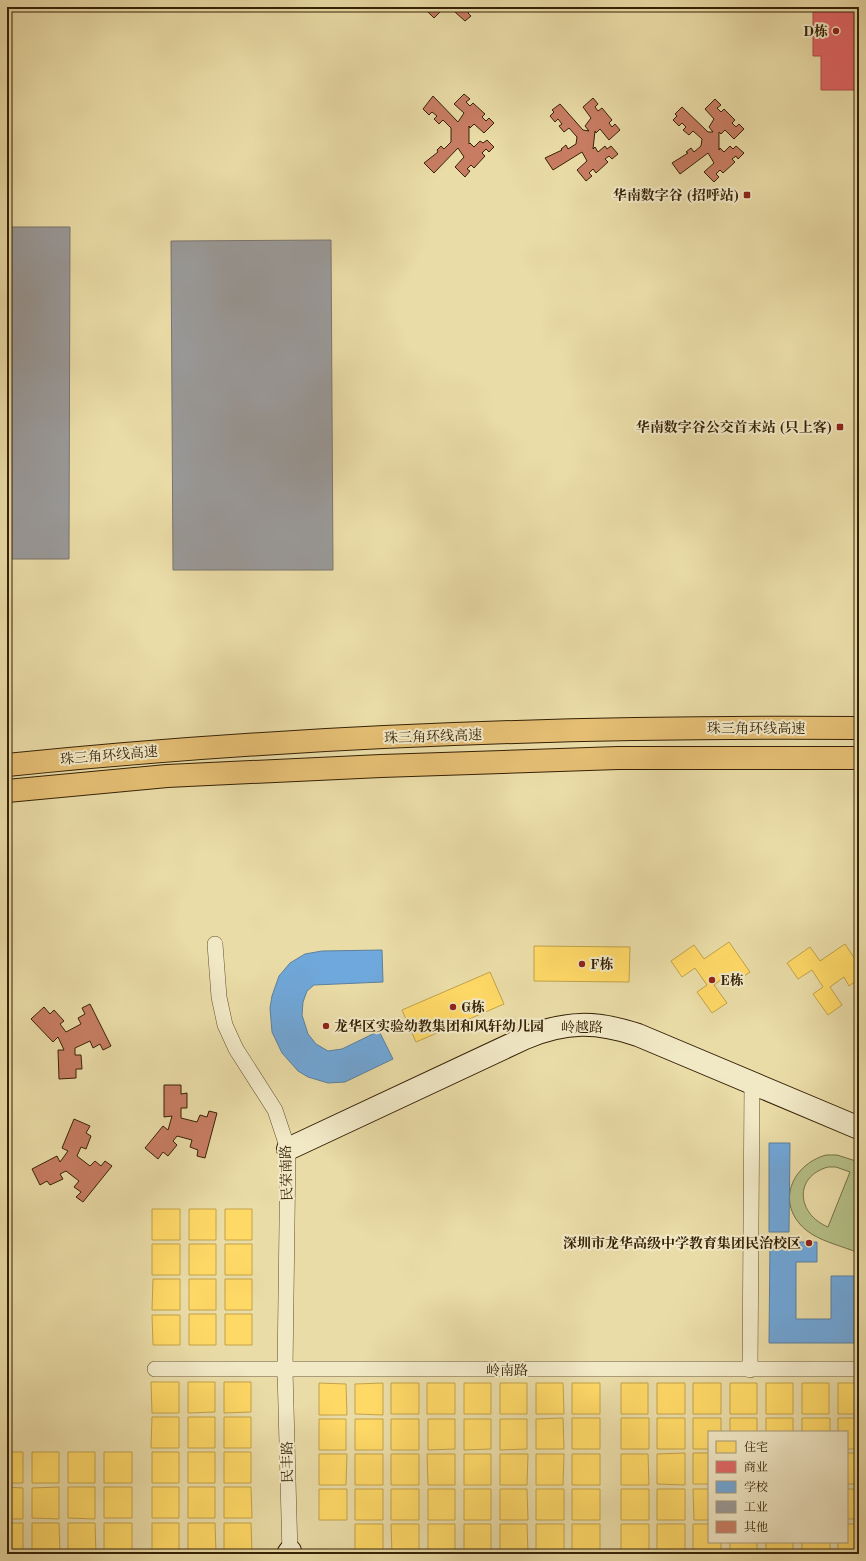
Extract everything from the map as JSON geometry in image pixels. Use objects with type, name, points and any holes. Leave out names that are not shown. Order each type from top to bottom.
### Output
[{"type":"highway","name":"珠三角环线高速","points":[[7,765],[111,754],[339,739],[553,731],[859,728]]},
{"type":"highway","name":"珠三角环线高速","points":[[7,791],[167,776],[381,766],[618,758],[859,758]]},
{"type":"street","name":"民荣南路","points":[[215,944],[219,997],[225,1025],[236,1049],[275,1110],[288,1149],[285,1370]]},
{"type":"street","name":"岭越路","points":[[288,1149],[546,1029],[569,1025],[594,1024],[616,1028],[638,1035],[859,1128]]},
{"type":"street","points":[[750,1370],[752,1083]]},
{"type":"street","name":"岭南路","points":[[155,1368],[285,1370],[859,1369]]},
{"type":"street","name":"民丰路","points":[[285,1370],[289,1553]]},
{"type":"green space","points":[[826,1155],[837,1155],[859,1162],[859,1253],[811,1234],[797,1220],[791,1209],[789,1197],[791,1186],[796,1176],[804,1167],[814,1160]],"holes":[[[828,1167],[836,1167],[850,1172],[828,1227],[810,1214],[805,1205],[803,1196],[804,1187],[809,1179],[817,1172]]]},
{"type":"building: 住宅","name":"E栋","points":[[729,942],[750,972],[733,984],[727,975],[714,985],[727,1003],[712,1013],[697,992],[707,985],[695,968],[682,977],[671,961],[694,945],[704,959]]},
{"type":"building: 住宅","points":[[845,944],[859,965],[859,979],[849,986],[844,977],[830,987],[842,1005],[828,1015],[813,994],[823,987],[812,970],[798,979],[787,963],[810,947],[820,961]]},
{"type":"building: 住宅","name":"F栋","points":[[534,946],[630,947],[629,982],[534,981]]},
{"type":"building: 住宅","name":"G栋","points":[[490,972],[504,1004],[416,1042],[402,1010]]},
{"type":"building: 住宅","points":[[152,1209],[180,1209],[180,1240],[152,1240]]},
{"type":"building: 住宅","points":[[189,1209],[216,1209],[216,1240],[189,1240]]},
{"type":"building: 住宅","points":[[225,1209],[252,1209],[252,1240],[225,1240]]},
{"type":"building: 住宅","points":[[152,1244],[180,1244],[180,1275],[152,1275]]},
{"type":"building: 住宅","points":[[189,1244],[216,1244],[216,1275],[189,1275]]},
{"type":"building: 住宅","points":[[225,1244],[252,1244],[252,1275],[225,1275]]},
{"type":"building: 住宅","points":[[153,1279],[180,1279],[180,1310],[152,1310]]},
{"type":"building: 住宅","points":[[189,1279],[216,1279],[216,1310],[189,1310]]},
{"type":"building: 住宅","points":[[225,1279],[252,1279],[252,1310],[225,1310]]},
{"type":"building: 住宅","points":[[189,1314],[216,1314],[216,1345],[189,1345]]},
{"type":"building: 住宅","points":[[225,1314],[252,1314],[252,1345],[225,1345]]},
{"type":"building: 住宅","points":[[152,1315],[180,1315],[180,1345],[153,1345]]},
{"type":"building: 住宅","points":[[151,1382],[179,1382],[179,1413],[152,1413]]},
{"type":"building: 住宅","points":[[188,1382],[215,1382],[215,1412],[188,1413]]},
{"type":"building: 住宅","points":[[224,1382],[251,1382],[251,1412],[224,1413]]},
{"type":"building: 住宅","points":[[319,1383],[346,1384],[347,1415],[319,1415]]},
{"type":"building: 住宅","points":[[383,1383],[383,1415],[355,1414],[355,1384]]},
{"type":"building: 住宅","points":[[391,1383],[419,1383],[419,1414],[391,1414]]},
{"type":"building: 住宅","points":[[427,1383],[455,1383],[455,1414],[427,1414]]},
{"type":"building: 住宅","points":[[464,1383],[491,1383],[491,1414],[464,1414]]},
{"type":"building: 住宅","points":[[500,1383],[527,1383],[527,1414],[500,1414]]},
{"type":"building: 住宅","points":[[536,1383],[563,1383],[564,1414],[536,1414]]},
{"type":"building: 住宅","points":[[572,1383],[600,1383],[600,1414],[572,1414]]},
{"type":"building: 住宅","points":[[621,1383],[648,1383],[648,1414],[621,1414]]},
{"type":"building: 住宅","points":[[657,1383],[685,1383],[685,1414],[657,1414]]},
{"type":"building: 住宅","points":[[693,1383],[721,1383],[721,1414],[693,1414]]},
{"type":"building: 住宅","points":[[730,1383],[757,1383],[757,1414],[730,1414]]},
{"type":"building: 住宅","points":[[766,1383],[793,1383],[793,1414],[766,1414]]},
{"type":"building: 住宅","points":[[802,1383],[829,1383],[829,1414],[802,1414]]},
{"type":"building: 住宅","points":[[838,1383],[859,1383],[859,1414],[838,1414]]},
{"type":"building: 住宅","points":[[152,1417],[179,1417],[179,1448],[151,1448]]},
{"type":"building: 住宅","points":[[188,1417],[215,1417],[215,1448],[188,1448]]},
{"type":"building: 住宅","points":[[224,1417],[251,1417],[251,1448],[224,1448]]},
{"type":"building: 住宅","points":[[563,1418],[564,1449],[536,1449],[536,1419]]},
{"type":"building: 住宅","points":[[572,1418],[600,1418],[600,1449],[572,1449]]},
{"type":"building: 住宅","points":[[621,1418],[649,1418],[649,1449],[621,1449]]},
{"type":"building: 住宅","points":[[657,1418],[685,1418],[685,1449],[657,1449]]},
{"type":"building: 住宅","points":[[693,1418],[721,1418],[721,1431],[708,1431],[708,1449],[693,1449]]},
{"type":"building: 住宅","points":[[730,1418],[757,1418],[757,1431],[730,1431]]},
{"type":"building: 住宅","points":[[766,1418],[793,1418],[793,1431],[766,1431]]},
{"type":"building: 住宅","points":[[802,1418],[830,1418],[830,1431],[802,1431]]},
{"type":"building: 住宅","points":[[838,1418],[859,1418],[859,1449],[848,1449],[848,1431],[838,1431]]},
{"type":"building: 住宅","points":[[319,1419],[346,1419],[346,1450],[319,1450]]},
{"type":"building: 住宅","points":[[355,1419],[383,1419],[383,1450],[355,1450]]},
{"type":"building: 住宅","points":[[391,1419],[419,1419],[419,1450],[391,1450]]},
{"type":"building: 住宅","points":[[428,1419],[455,1419],[455,1449],[428,1450]]},
{"type":"building: 住宅","points":[[464,1419],[491,1419],[491,1449],[464,1450]]},
{"type":"building: 住宅","points":[[500,1419],[527,1419],[527,1449],[500,1450]]},
{"type":"building: 住宅","points":[[7,1452],[23,1452],[23,1483],[7,1483]]},
{"type":"building: 住宅","points":[[32,1452],[59,1452],[59,1483],[32,1483]]},
{"type":"building: 住宅","points":[[68,1452],[95,1452],[95,1483],[68,1483]]},
{"type":"building: 住宅","points":[[104,1452],[132,1452],[132,1483],[104,1483]]},
{"type":"building: 住宅","points":[[152,1452],[179,1452],[179,1483],[152,1483]]},
{"type":"building: 住宅","points":[[188,1452],[215,1452],[215,1483],[188,1483]]},
{"type":"building: 住宅","points":[[224,1452],[251,1452],[251,1483],[224,1483]]},
{"type":"building: 住宅","points":[[685,1453],[685,1485],[657,1484],[657,1454]]},
{"type":"building: 住宅","points":[[693,1453],[708,1453],[708,1484],[693,1484]]},
{"type":"building: 住宅","points":[[848,1453],[859,1453],[859,1484],[848,1484]]},
{"type":"building: 住宅","points":[[319,1454],[347,1454],[346,1485],[319,1485]]},
{"type":"building: 住宅","points":[[355,1454],[383,1454],[383,1485],[355,1485]]},
{"type":"building: 住宅","points":[[391,1454],[419,1454],[419,1485],[391,1485]]},
{"type":"building: 住宅","points":[[427,1454],[455,1454],[455,1485],[428,1485]]},
{"type":"building: 住宅","points":[[464,1454],[491,1454],[491,1485],[464,1485]]},
{"type":"building: 住宅","points":[[500,1454],[528,1454],[527,1485],[500,1485]]},
{"type":"building: 住宅","points":[[536,1454],[564,1454],[563,1485],[536,1485]]},
{"type":"building: 住宅","points":[[572,1454],[600,1454],[600,1485],[572,1485]]},
{"type":"building: 住宅","points":[[621,1454],[648,1454],[649,1485],[621,1485]]},
{"type":"building: 住宅","points":[[7,1487],[23,1488],[23,1519],[7,1519]]},
{"type":"building: 住宅","points":[[59,1487],[59,1519],[32,1518],[32,1488]]},
{"type":"building: 住宅","points":[[68,1487],[95,1487],[95,1519],[68,1518]]},
{"type":"building: 住宅","points":[[104,1487],[132,1487],[132,1518],[104,1518]]},
{"type":"building: 住宅","points":[[152,1487],[179,1487],[179,1518],[152,1518]]},
{"type":"building: 住宅","points":[[188,1487],[215,1487],[215,1518],[188,1518]]},
{"type":"building: 住宅","points":[[224,1487],[251,1487],[252,1518],[224,1518]]},
{"type":"building: 住宅","points":[[319,1489],[347,1489],[347,1520],[319,1520]]},
{"type":"building: 住宅","points":[[355,1489],[383,1489],[383,1520],[355,1520]]},
{"type":"building: 住宅","points":[[391,1489],[419,1489],[419,1520],[391,1520]]},
{"type":"building: 住宅","points":[[428,1489],[455,1489],[455,1520],[428,1520]]},
{"type":"building: 住宅","points":[[464,1489],[491,1489],[491,1520],[464,1520]]},
{"type":"building: 住宅","points":[[500,1489],[527,1489],[528,1520],[500,1520]]},
{"type":"building: 住宅","points":[[536,1489],[564,1489],[564,1520],[536,1520]]},
{"type":"building: 住宅","points":[[572,1489],[600,1489],[600,1520],[572,1520]]},
{"type":"building: 住宅","points":[[621,1489],[649,1489],[649,1520],[621,1520]]},
{"type":"building: 住宅","points":[[657,1489],[685,1489],[685,1520],[657,1520]]},
{"type":"building: 住宅","points":[[693,1489],[708,1489],[708,1520],[694,1520]]},
{"type":"building: 住宅","points":[[848,1489],[859,1489],[859,1519],[848,1519]]},
{"type":"building: 住宅","points":[[7,1523],[23,1523],[23,1554],[7,1554]]},
{"type":"building: 住宅","points":[[32,1523],[59,1523],[60,1554],[32,1554]]},
{"type":"building: 住宅","points":[[68,1523],[95,1523],[96,1554],[68,1554]]},
{"type":"building: 住宅","points":[[104,1523],[132,1523],[132,1554],[104,1554]]},
{"type":"building: 住宅","points":[[152,1523],[179,1523],[179,1553],[152,1554]]},
{"type":"building: 住宅","points":[[188,1523],[215,1523],[216,1553],[188,1554]]},
{"type":"building: 住宅","points":[[224,1523],[251,1523],[252,1553],[224,1554]]},
{"type":"building: 住宅","points":[[355,1524],[383,1524],[383,1554],[355,1554]]},
{"type":"building: 住宅","points":[[391,1524],[419,1524],[419,1554],[392,1554]]},
{"type":"building: 住宅","points":[[428,1524],[455,1524],[455,1554],[428,1554]]},
{"type":"building: 住宅","points":[[464,1524],[491,1524],[491,1554],[464,1554]]},
{"type":"building: 住宅","points":[[500,1524],[527,1524],[528,1554],[500,1554]]},
{"type":"building: 住宅","points":[[536,1524],[564,1524],[564,1554],[536,1554]]},
{"type":"building: 住宅","points":[[572,1524],[600,1524],[600,1554],[572,1554]]},
{"type":"building: 住宅","points":[[621,1524],[649,1524],[649,1554],[621,1554]]},
{"type":"building: 住宅","points":[[657,1524],[685,1524],[685,1554],[657,1554]]},
{"type":"building: 住宅","points":[[693,1524],[708,1524],[708,1543],[721,1543],[721,1554],[693,1554]]},
{"type":"building: 住宅","points":[[848,1524],[859,1524],[859,1554],[838,1554],[838,1543],[848,1543]]},
{"type":"building: 住宅","points":[[730,1543],[757,1543],[757,1554],[730,1554]]},
{"type":"building: 住宅","points":[[766,1543],[793,1543],[793,1554],[766,1554]]},
{"type":"building: 住宅","points":[[802,1543],[830,1543],[830,1554],[802,1554]]},
{"type":"building: 商业","name":"D栋","points":[[813,7],[859,7],[859,90],[821,90],[821,56],[813,56]]},
{"type":"building: 商业","points":[[856,226],[859,226],[859,327],[857,327]]},
{"type":"building: 学校","points":[[382,950],[383,982],[314,985],[307,991],[303,1002],[302,1015],[308,1034],[316,1044],[328,1051],[342,1049],[379,1031],[393,1059],[345,1082],[328,1083],[308,1077],[298,1071],[282,1053],[272,1032],[270,1008],[272,996],[279,976],[290,963],[305,954],[322,951]]},
{"type":"building: 学校","points":[[769,1143],[790,1143],[789,1232],[769,1232]]},
{"type":"building: 学校","points":[[770,1242],[817,1242],[817,1262],[796,1262],[796,1319],[831,1319],[831,1276],[859,1276],[859,1343],[769,1343]]},
{"type":"building: 工业","points":[[7,227],[70,227],[69,559],[7,559]]},
{"type":"building: 工业","points":[[331,240],[333,570],[173,570],[171,241]]},
{"type":"building: 其他","points":[[445,7],[434,18],[424,8]]},
{"type":"building: 其他","points":[[460,7],[480,7],[474,12],[471,9],[468,13],[471,16],[465,21],[455,12]]},
{"type":"building: 其他","points":[[464,94],[470,99],[466,102],[470,106],[473,103],[485,114],[482,117],[486,121],[489,118],[494,123],[484,133],[474,124],[470,128],[469,126],[469,144],[470,143],[474,147],[480,141],[483,143],[487,140],[494,147],[489,152],[486,149],[482,153],[485,156],[474,168],[471,165],[467,169],[470,171],[465,177],[455,167],[464,157],[458,148],[434,173],[424,163],[438,152],[437,150],[441,146],[444,149],[451,142],[451,128],[443,120],[439,124],[434,119],[437,116],[432,112],[429,115],[423,109],[433,96],[458,122],[464,113],[454,104]]},
{"type":"building: 其他","points":[[593,98],[598,104],[595,107],[598,111],[602,108],[612,120],[609,123],[612,127],[615,124],[620,130],[609,140],[600,129],[596,133],[595,131],[593,149],[595,147],[598,152],[605,146],[607,149],[611,146],[618,154],[612,159],[609,156],[605,159],[608,162],[596,173],[593,169],[589,173],[592,176],[586,181],[577,170],[587,161],[582,152],[553,170],[545,158],[562,150],[561,149],[566,145],[568,149],[576,144],[577,137],[569,128],[564,132],[559,126],[562,124],[558,119],[555,122],[550,116],[554,112],[552,110],[560,104],[583,130],[589,131],[585,126],[591,118],[583,107]]},
{"type":"building: 其他","points":[[715,99],[721,105],[717,108],[721,112],[724,109],[735,120],[732,123],[736,127],[739,124],[744,129],[734,139],[725,130],[721,134],[719,132],[719,150],[720,148],[724,152],[730,146],[733,149],[736,146],[744,153],[738,159],[736,156],[732,159],[735,162],[723,173],[720,170],[716,174],[719,177],[714,182],[704,172],[714,163],[708,153],[680,174],[672,163],[688,153],[686,152],[691,148],[694,152],[701,146],[702,139],[693,131],[689,135],[683,130],[686,127],[682,123],[679,126],[673,120],[677,116],[675,114],[682,107],[708,132],[713,132],[709,127],[714,119],[705,109]]},
{"type":"building: 其他","points":[[90,1004],[111,1046],[103,1050],[100,1044],[93,1048],[90,1041],[75,1048],[75,1055],[81,1055],[82,1069],[76,1069],[76,1078],[59,1079],[58,1050],[64,1050],[58,1037],[53,1042],[31,1019],[44,1007],[50,1014],[54,1010],[64,1021],[60,1024],[66,1032],[81,1024],[78,1018],[85,1014],[82,1008]]},
{"type":"building: 其他","points":[[164,1085],[181,1085],[181,1094],[187,1093],[187,1108],[181,1108],[181,1118],[197,1122],[200,1115],[207,1117],[209,1111],[217,1113],[205,1158],[197,1156],[198,1150],[190,1147],[192,1140],[177,1136],[173,1141],[177,1145],[168,1156],[163,1152],[158,1159],[145,1148],[163,1126],[168,1130],[172,1116],[164,1117]]},
{"type":"building: 其他","points":[[74,1119],[90,1126],[86,1133],[91,1136],[86,1149],[81,1147],[77,1156],[90,1166],[95,1161],[101,1166],[105,1161],[112,1166],[83,1202],[76,1197],[81,1192],[74,1187],[79,1181],[66,1171],[60,1174],[63,1179],[50,1185],[47,1181],[40,1185],[32,1169],[57,1156],[60,1162],[68,1151],[62,1148]]},
{"type":"place","name":"D栋","points":[[836,31]]},
{"type":"place","name":"华南数字谷 (招呼站)","points":[[747,195]]},
{"type":"place","name":"华南数字谷公交首末站 (只上客)","points":[[840,427]]},
{"type":"place","name":"F栋","points":[[582,964]]},
{"type":"place","name":"E栋","points":[[712,980]]},
{"type":"place","name":"G栋","points":[[453,1007]]},
{"type":"place","name":"龙华区实验幼教集团和风轩幼儿园","points":[[326,1026]]},
{"type":"place","name":"深圳市龙华高级中学教育集团民治校区","points":[[809,1243]]}]
